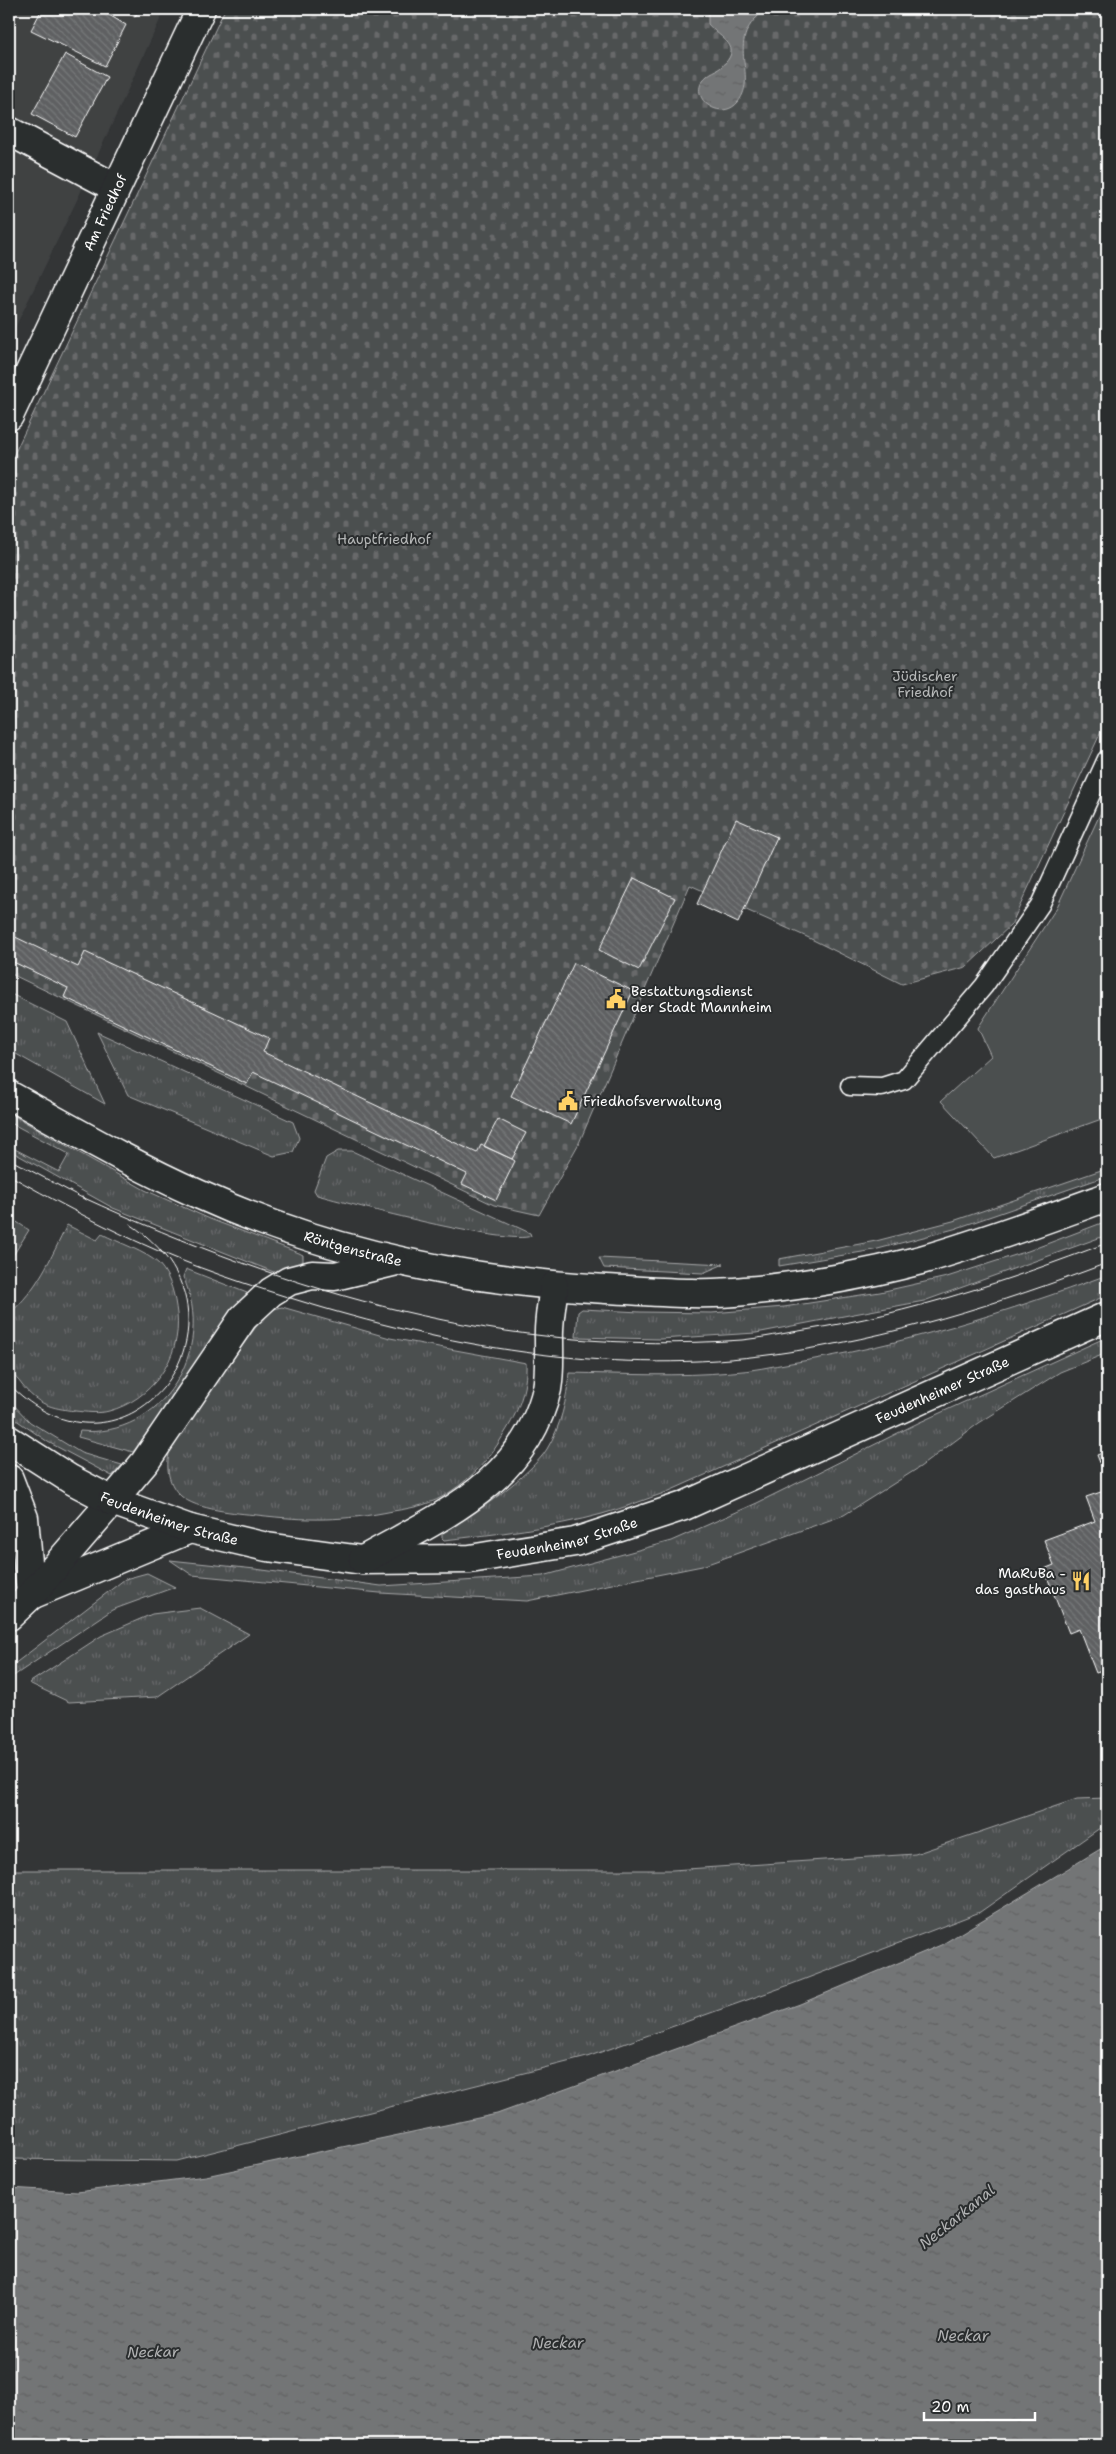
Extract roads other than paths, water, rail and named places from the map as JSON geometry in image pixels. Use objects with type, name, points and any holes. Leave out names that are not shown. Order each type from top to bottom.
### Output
[{"type":"main road","name":"Am Friedhof","points":[[9,416],[201,9]]},
{"type":"main road","points":[[9,132],[116,188]]},
{"type":"main road","name":"Röntgenstraße","points":[[9,1095],[136,1165],[200,1196],[328,1244],[397,1262],[477,1276],[554,1286],[728,1293],[834,1278],[920,1260],[1107,1197]]},
{"type":"main road","points":[[9,1616],[31,1595],[145,1462],[243,1318],[271,1292],[289,1280],[312,1275],[335,1276],[397,1262]]},
{"type":"main road","points":[[362,1560],[468,1501],[496,1478],[520,1450],[537,1418],[547,1388],[550,1356],[548,1338],[554,1286]]},
{"type":"main road","name":"Feudenheimer Straße","points":[[9,1440],[70,1479],[112,1501],[190,1529],[267,1547],[362,1560],[470,1559],[575,1542],[684,1506],[1107,1316]]},
{"type":"main road","points":[[9,1479],[24,1518],[31,1595]]},
{"type":"main road","points":[[31,1595],[190,1529]]},
{"type":"lane","points":[[850,1086],[882,1087],[904,1080],[984,986],[1040,904],[1107,759]]},
{"type":"water","points":[[711,9],[767,9],[753,21],[746,33],[743,45],[744,91],[738,102],[731,108],[722,110],[707,104],[702,98],[700,91],[701,83],[710,73],[720,68],[731,54],[731,48],[728,43],[708,24],[708,15]]},
{"type":"water","points":[[1107,1845],[1107,2445],[9,2445],[9,2188],[77,2192],[206,2176],[497,2114],[800,2004],[941,1945]]},
{"type":"tram line","points":[[9,1159],[86,1200]]},
{"type":"tram line","points":[[9,1175],[88,1218],[157,1250],[222,1276],[288,1297],[366,1320],[424,1334],[540,1354],[599,1360],[657,1362],[716,1360],[775,1354],[860,1339],[985,1306],[1107,1263]]},
{"type":"tram line","points":[[82,1197],[162,1232],[242,1263],[322,1289],[403,1311],[485,1328],[569,1338],[654,1343],[742,1340],[884,1315],[996,1283],[1107,1243]]},
{"type":"tram line","points":[[9,1384],[54,1416],[97,1423],[136,1411],[166,1384],[185,1347],[187,1305],[170,1263],[130,1224]]},
{"type":"place","name":"Bestattungsdienst der Stadt Mannheim","points":[[616,999]]},
{"type":"place","name":"Friedhofsverwaltung","points":[[568,1101]]},
{"type":"place","name":"MaRuBa - das gasthaus","points":[[1081,1581]]},
{"type":"park label","name":"Hauptfriedhof","points":[[384,539]]},
{"type":"park label","name":"Jüdischer Friedhof","points":[[925,684]]},
{"type":"water label","name":"Neckarkanal","points":[[957,2217]]},
{"type":"water label","name":"Neckar","points":[[963,2336]]},
{"type":"water label","name":"Neckar","points":[[558,2343]]},
{"type":"water label","name":"Neckar","points":[[153,2352]]}]
